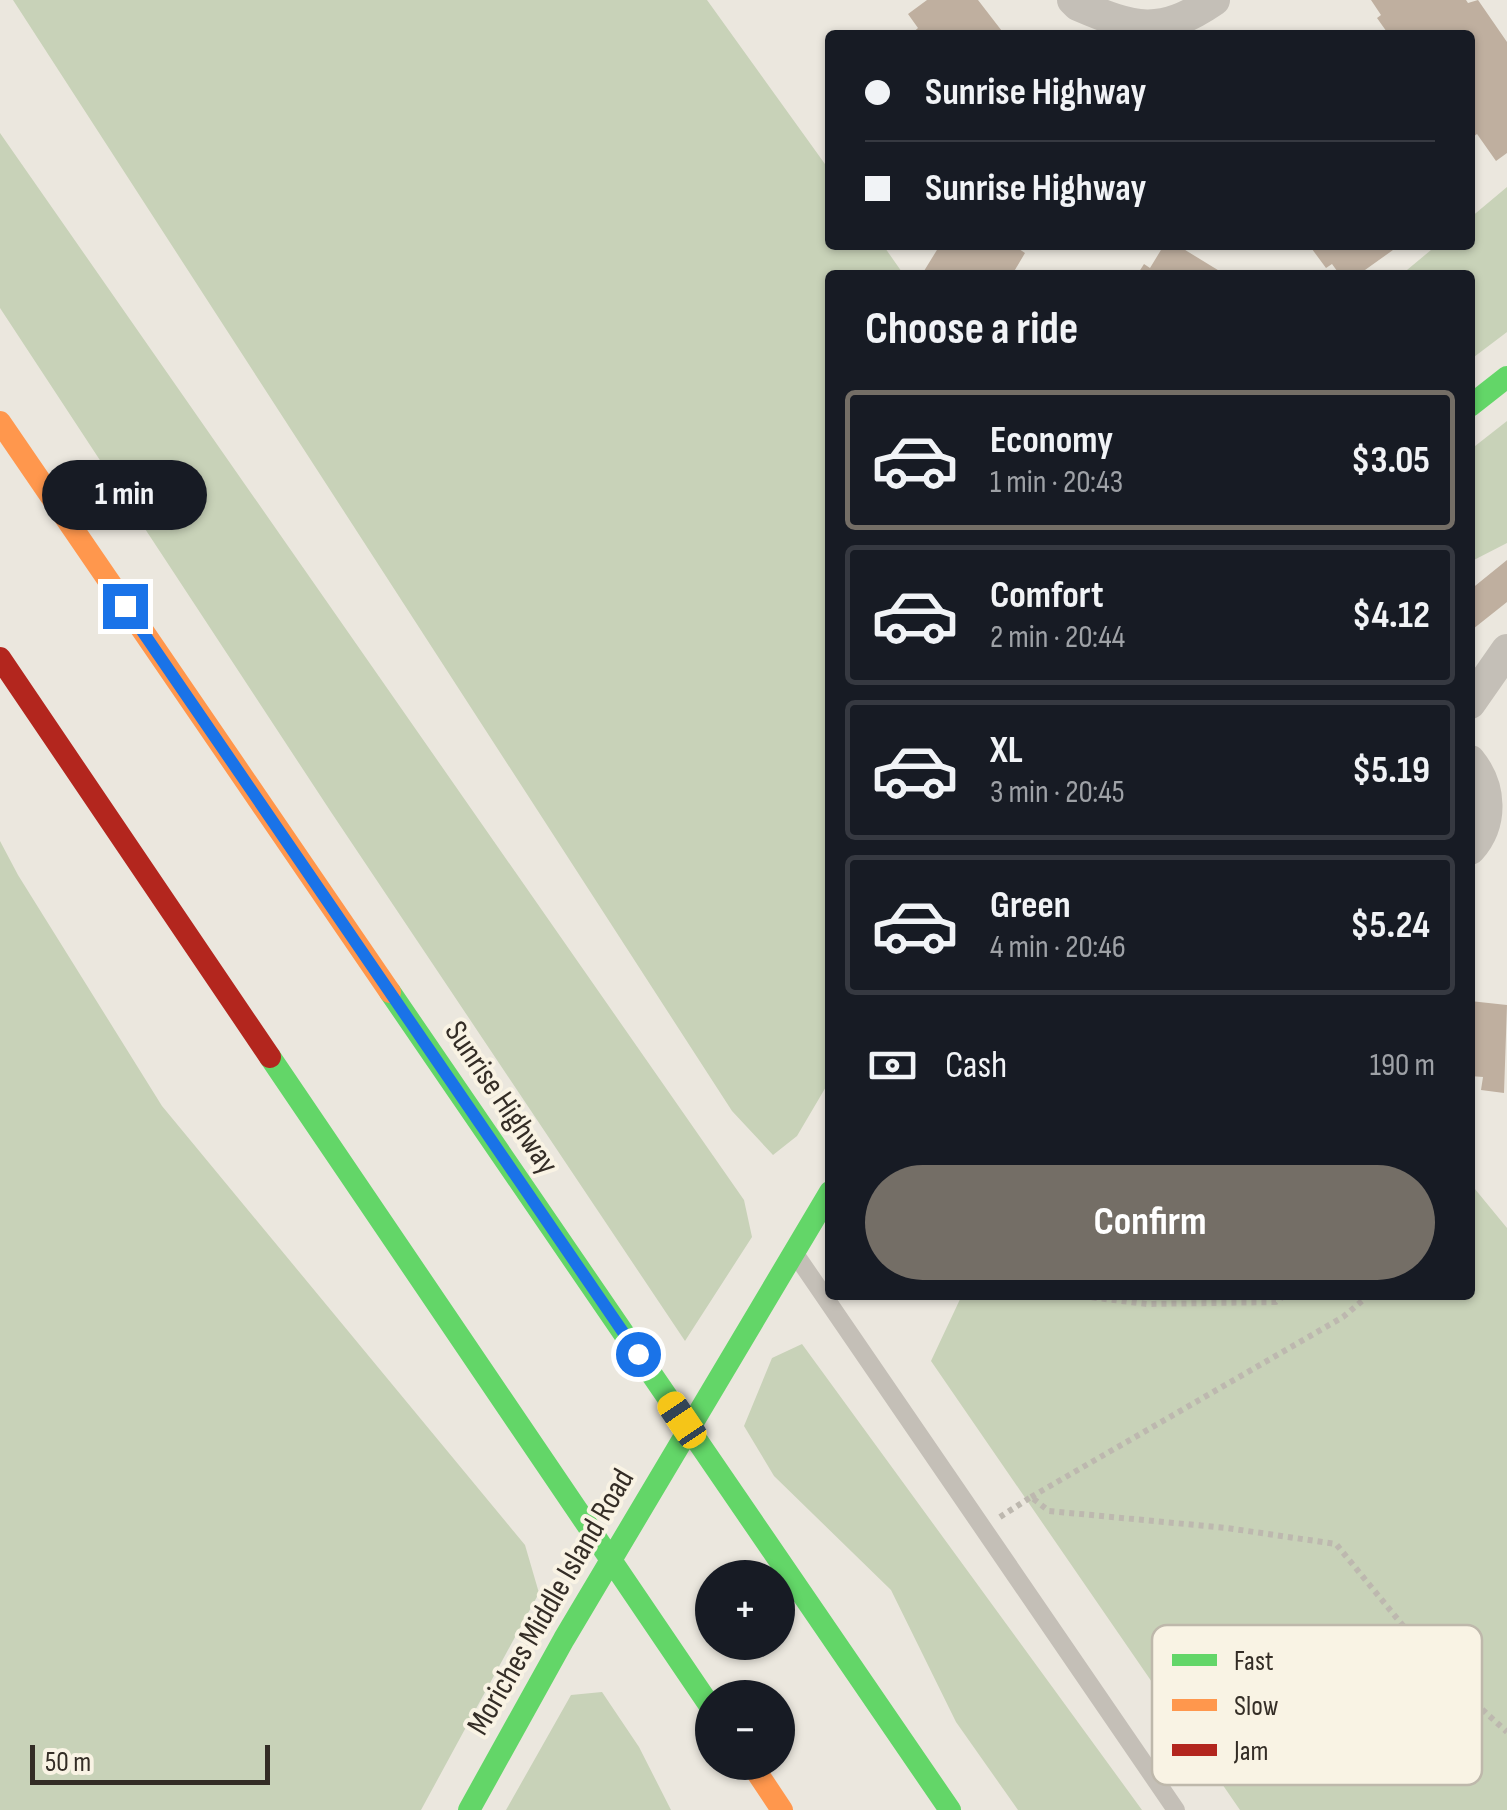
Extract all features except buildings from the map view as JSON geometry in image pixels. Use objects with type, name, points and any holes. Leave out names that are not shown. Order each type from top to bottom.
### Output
[{"type":"main road","points":[[1475,402],[1507,377]]},
{"type":"main road","name":"Sunrise Highway","points":[[0,422],[950,1810]]},
{"type":"main road","points":[[0,658],[695,1684]]},
{"type":"main road","name":"Moriches Middle Island Road","points":[[469,1810],[564,1639],[825,1201]]},
{"type":"main road","points":[[762,1780],[782,1810]]},
{"type":"street","points":[[1072,0],[1122,24],[1165,26],[1214,0]]},
{"type":"street","points":[[1475,696],[1507,650]]},
{"type":"street","points":[[1475,768],[1487,798],[1486,822],[1475,841]]},
{"type":"lane","points":[[795,1253],[825,1297]]},
{"type":"lane","points":[[827,1300],[1152,1775]]},
{"type":"lane","points":[[1159,1785],[1176,1810]]},
{"type":"path","points":[[1114,1300],[1147,1304],[1279,1300]]},
{"type":"path","points":[[982,1527],[1343,1317],[1363,1300]]},
{"type":"path","points":[[1031,1497],[1049,1511],[1227,1528],[1336,1544],[1402,1625]]},
{"type":"path","points":[[1482,1709],[1507,1732]]},
{"type":"green space","points":[[13,0],[707,0],[825,164],[825,250],[886,250],[900,270],[825,270],[825,1088],[797,1136],[773,1155],[732,1111]]},
{"type":"green space","points":[[0,133],[744,1200],[752,1237],[685,1341],[0,308]]},
{"type":"green space","points":[[1507,187],[1507,332],[1475,356],[1475,270],[1407,270],[1431,250],[1475,250],[1475,214]]},
{"type":"green space","points":[[1507,421],[1507,543],[1475,559],[1475,446]]},
{"type":"green space","points":[[0,841],[162,1106],[525,1545],[539,1593],[421,1810],[0,1810]]},
{"type":"green space","points":[[1475,1189],[1507,1228],[1507,1810],[1240,1810],[1223,1785],[1482,1785],[1482,1625],[1152,1625],[1152,1682],[931,1361],[960,1300],[1475,1300]]},
{"type":"green space","points":[[802,1344],[1142,1810],[1018,1810],[956,1722],[891,1590],[774,1476],[744,1426],[772,1358]]},
{"type":"green space","points":[[602,1692],[639,1747],[671,1810],[506,1810],[571,1695]]},
{"type":"traffic: fast","points":[[1475,402],[1507,377]]},
{"type":"traffic: fast","points":[[390,992],[950,1810]]},
{"type":"traffic: fast","points":[[270,1057],[695,1684]]},
{"type":"traffic: fast","points":[[469,1810],[564,1639],[825,1200]]},
{"type":"traffic: slow","points":[[0,422],[390,992]]},
{"type":"traffic: slow","points":[[762,1780],[782,1810]]},
{"type":"traffic: jam","points":[[0,658],[270,1057]]},
{"type":"route","points":[[125,606],[638,1354]]}]
